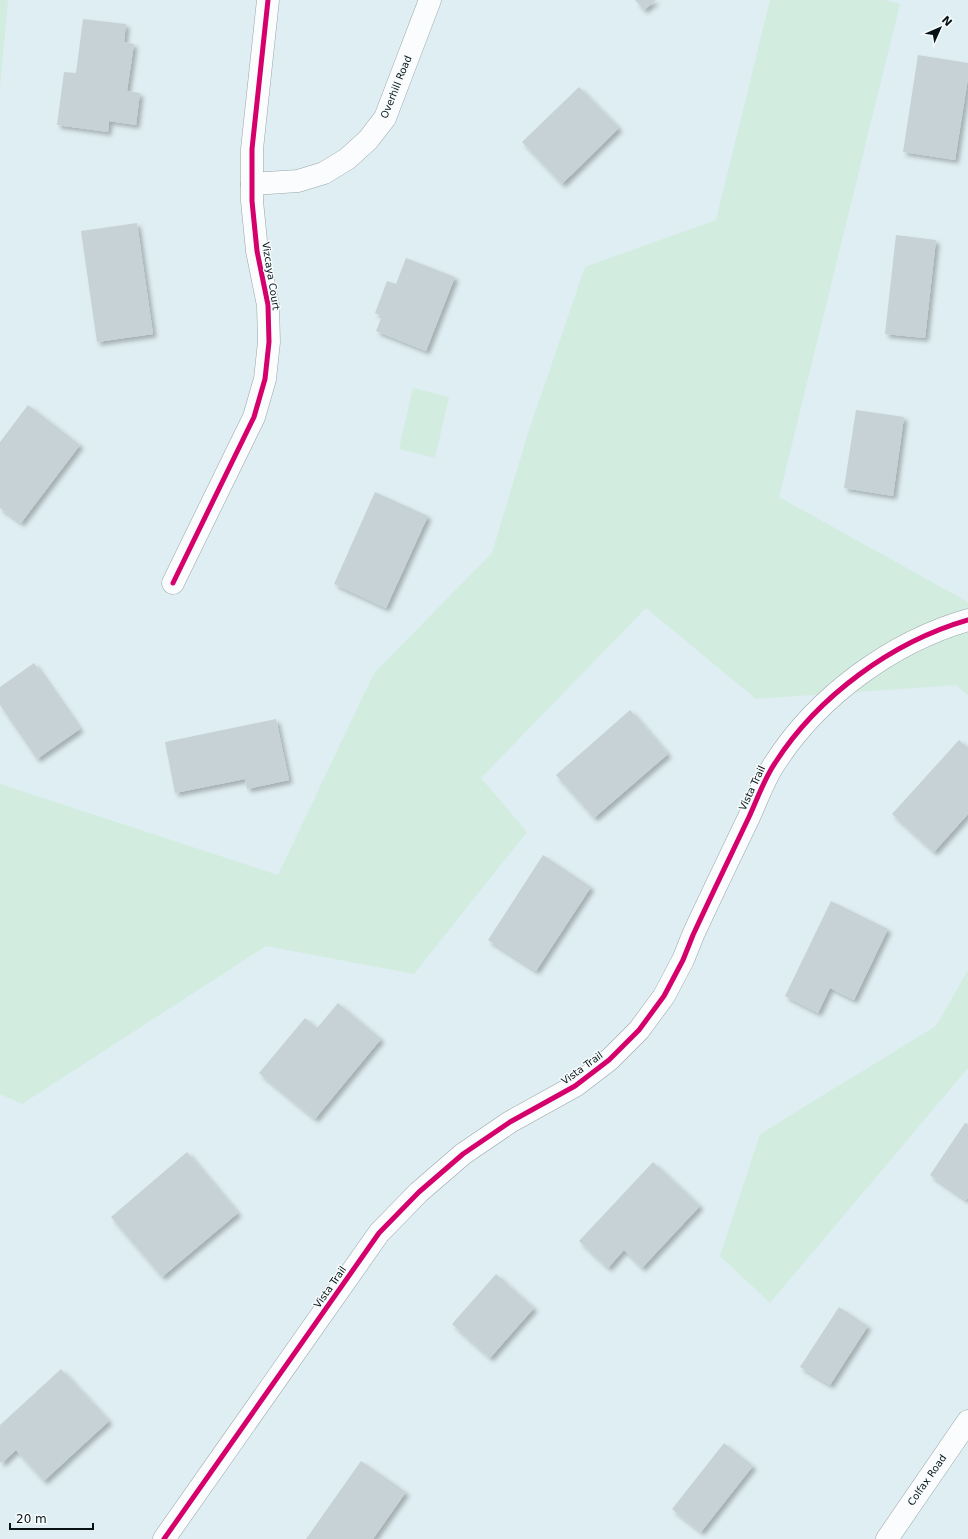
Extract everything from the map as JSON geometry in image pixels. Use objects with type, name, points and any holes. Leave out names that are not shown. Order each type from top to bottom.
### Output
[{"type":"street","name":"Vizcaya Court","points":[[173,583],[254,417],[265,379],[269,342],[268,305],[257,251],[252,201],[252,149],[268,0]]},
{"type":"street","name":"Overhill Road","points":[[252,184],[298,181],[324,173],[347,159],[368,140],[385,118],[430,0]]},
{"type":"street","name":"Vista Trail","points":[[164,1539],[379,1233],[419,1192],[463,1154],[510,1122],[575,1086],[609,1060],[639,1030],[664,996],[683,960],[693,935],[774,764],[802,727],[836,694],[872,665],[911,642],[968,620]]},
{"type":"street","name":"Colfax Road","points":[[887,1539],[968,1422]]},
{"type":"green space","points":[[0,0],[8,0],[0,88]]},
{"type":"green space","points":[[770,0],[886,0],[900,4],[779,497],[968,602],[968,695],[956,685],[756,699],[646,608],[481,778],[527,832],[414,974],[266,946],[22,1104],[0,1094],[0,784],[278,875],[374,673],[492,553],[529,430],[585,267],[716,220]]},
{"type":"green space","points":[[413,388],[449,397],[435,458],[399,449]]},
{"type":"green space","points":[[968,970],[968,1068],[770,1303],[720,1256],[760,1134],[936,1026]]},
{"type":"building","points":[[635,0],[656,0],[644,10]]},
{"type":"building","points":[[83,19],[126,24],[124,42],[134,44],[127,91],[140,93],[136,125],[109,121],[108,132],[57,125],[64,72],[76,73]]},
{"type":"building","points":[[918,55],[968,63],[968,78],[955,160],[903,152]]},
{"type":"building","points":[[579,87],[619,128],[562,184],[522,142]]},
{"type":"building","points":[[137,223],[153,334],[97,342],[81,231]]},
{"type":"building","points":[[896,235],[936,240],[925,338],[885,334]]},
{"type":"building","points":[[406,258],[455,277],[426,351],[376,331],[382,316],[375,313],[387,281],[396,284]]},
{"type":"building","points":[[28,405],[80,445],[21,523],[0,508],[0,442]]},
{"type":"building","points":[[856,410],[904,417],[893,496],[844,488]]},
{"type":"building","points":[[375,492],[428,516],[386,608],[334,584]]},
{"type":"building","points":[[34,663],[80,729],[37,759],[0,705],[0,687]]},
{"type":"building","points":[[630,710],[668,754],[594,818],[556,775]]},
{"type":"building","points":[[276,719],[289,780],[247,789],[245,779],[175,793],[165,742]]},
{"type":"building","points":[[959,740],[968,748],[968,814],[934,852],[892,814]]},
{"type":"building","points":[[543,855],[591,887],[536,971],[488,940]]},
{"type":"building","points":[[831,901],[888,929],[854,1000],[830,988],[818,1013],[785,996]]},
{"type":"building","points":[[338,1003],[381,1039],[315,1119],[259,1073],[305,1018],[317,1028]]},
{"type":"building","points":[[965,1123],[968,1124],[968,1198],[966,1200],[930,1175]]},
{"type":"building","points":[[187,1152],[238,1213],[162,1277],[111,1217]]},
{"type":"building","points":[[653,1162],[700,1206],[642,1268],[624,1250],[608,1268],[579,1241]]},
{"type":"building","points":[[496,1274],[534,1308],[490,1358],[452,1324]]},
{"type":"building","points":[[839,1307],[868,1326],[830,1385],[800,1367]]},
{"type":"building","points":[[61,1369],[109,1421],[44,1481],[16,1450],[2,1463],[0,1462],[0,1425]]},
{"type":"building","points":[[724,1443],[753,1466],[701,1532],[672,1509]]},
{"type":"building","points":[[361,1461],[406,1492],[373,1539],[306,1539]]},
{"type":"cycle path","points":[[173,583],[254,417],[265,379],[269,342],[268,305],[257,251],[252,201],[252,149],[268,0]]},
{"type":"cycle path","points":[[164,1539],[379,1233],[419,1192],[463,1154],[510,1122],[575,1086],[609,1060],[639,1030],[664,996],[683,960],[693,935],[771,769],[813,715],[835,694],[885,657],[912,642],[968,620]]}]
